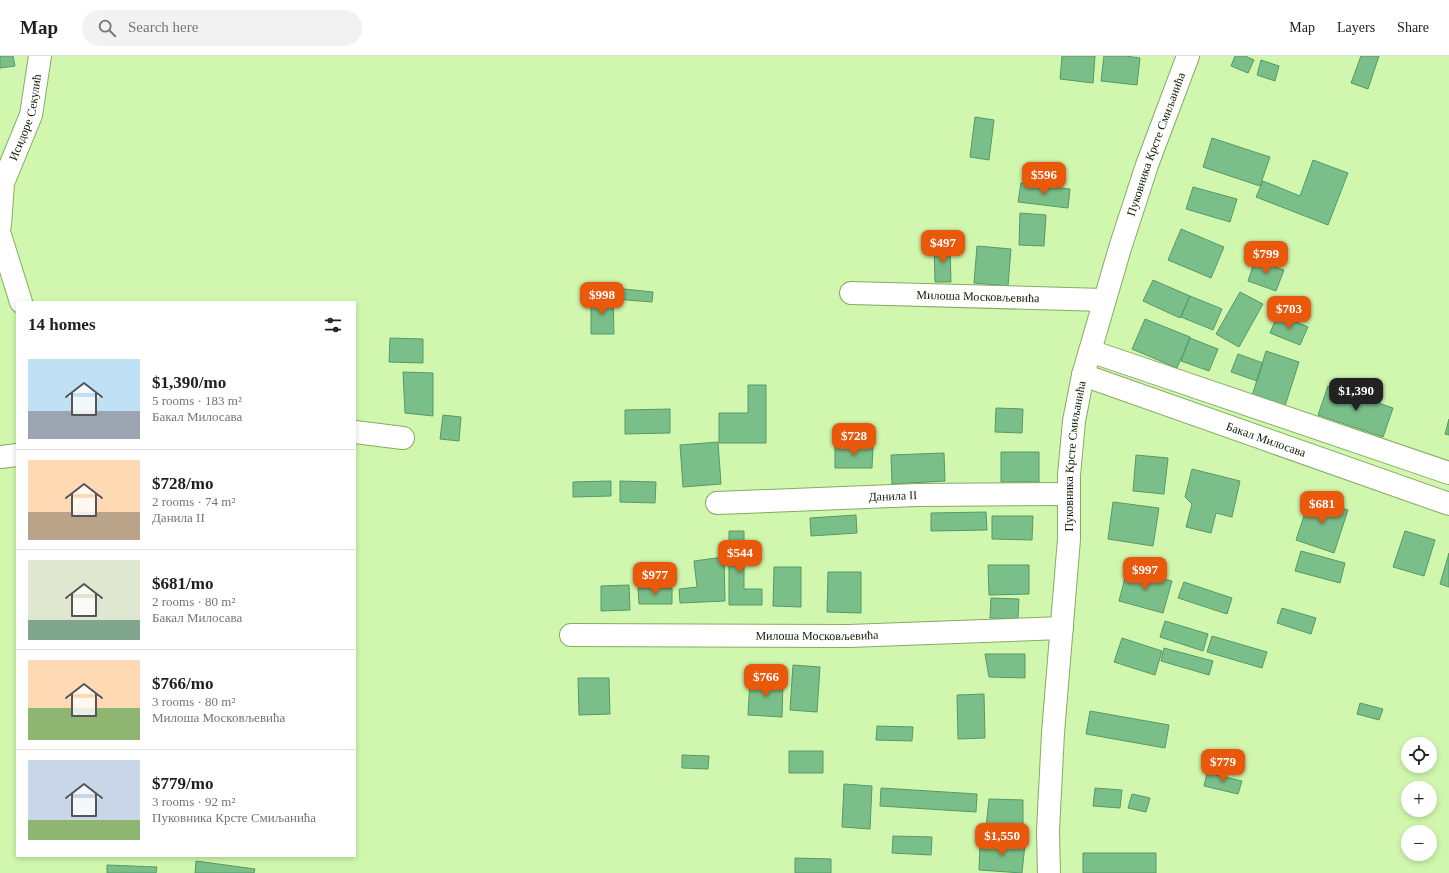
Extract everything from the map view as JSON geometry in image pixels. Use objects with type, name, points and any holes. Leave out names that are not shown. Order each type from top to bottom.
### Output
[{"type":"street","name":"Исидоре Секулић","points":[[0,225],[3,183],[31,115],[40,56]]},
{"type":"street","name":"Пуковника Крсте Смиљанића","points":[[1049,873],[1048,831],[1052,748],[1069,539],[1068,475],[1074,422],[1083,375],[1104,300],[1147,165],[1188,56]]},
{"type":"street","points":[[0,235],[21,301]]},
{"type":"street","name":"Милоша Московљевића","points":[[851,293],[1104,300]]},
{"type":"street","points":[[1090,350],[1449,473]]},
{"type":"street","name":"Бакал Милосава","points":[[1083,375],[1449,504]]},
{"type":"street","points":[[356,432],[403,438]]},
{"type":"street","points":[[0,457],[16,455]]},
{"type":"street","name":"Данила II","points":[[717,503],[917,495],[1068,494]]},
{"type":"street","name":"Милоша Московљевића","points":[[571,635],[849,636],[1062,628]]},
{"type":"building","points":[[0,56],[13,56],[15,66],[0,68]]},
{"type":"building","points":[[1062,56],[1095,56],[1093,83],[1060,79]]},
{"type":"building","points":[[1104,56],[1126,56],[1140,58],[1137,85],[1101,81]]},
{"type":"building","points":[[1235,56],[1245,56],[1254,60],[1248,73],[1231,66]]},
{"type":"building","points":[[1361,56],[1379,56],[1368,89],[1351,83]]},
{"type":"building","points":[[1261,60],[1279,66],[1275,81],[1257,75]]},
{"type":"building","points":[[975,117],[994,120],[989,160],[970,157]]},
{"type":"building","points":[[1212,138],[1270,157],[1260,186],[1203,167]]},
{"type":"building","points":[[1313,160],[1348,173],[1328,225],[1256,197],[1263,181],[1300,196]]},
{"type":"building","points":[[1021,183],[1070,189],[1068,208],[1018,202]]},
{"type":"building","points":[[1193,187],[1237,199],[1230,222],[1186,209]]},
{"type":"building","points":[[1020,213],[1046,215],[1044,246],[1019,245]]},
{"type":"building","points":[[1181,229],[1224,247],[1211,278],[1168,260]]},
{"type":"building","points":[[950,245],[951,282],[935,282],[934,246]]},
{"type":"building","points":[[977,246],[1011,249],[1008,286],[974,283]]},
{"type":"building","points":[[1255,260],[1284,270],[1276,291],[1248,281]]},
{"type":"building","points":[[1153,280],[1190,296],[1180,318],[1143,301]]},
{"type":"building","points":[[614,288],[653,292],[652,302],[614,299]]},
{"type":"building","points":[[1240,292],[1263,304],[1239,347],[1216,334]]},
{"type":"building","points":[[1190,296],[1222,309],[1213,330],[1181,317]]},
{"type":"building","points":[[613,298],[614,334],[591,334],[591,299]]},
{"type":"building","points":[[1278,314],[1308,327],[1300,345],[1270,333]]},
{"type":"building","points":[[1145,319],[1190,337],[1177,368],[1132,349]]},
{"type":"building","points":[[390,338],[423,339],[423,363],[389,362]]},
{"type":"building","points":[[1190,338],[1218,349],[1209,371],[1181,361]]},
{"type":"building","points":[[1266,351],[1299,362],[1284,409],[1251,399]]},
{"type":"building","points":[[1238,354],[1263,363],[1257,381],[1231,372]]},
{"type":"building","points":[[403,372],[433,373],[433,416],[405,413]]},
{"type":"building","points":[[748,385],[766,385],[766,443],[719,443],[719,413],[748,413]]},
{"type":"building","points":[[1328,386],[1393,408],[1383,437],[1318,415]]},
{"type":"building","points":[[996,408],[1023,409],[1022,433],[995,432]]},
{"type":"building","points":[[670,409],[670,433],[625,434],[625,410]]},
{"type":"building","points":[[443,415],[461,417],[459,441],[440,439]]},
{"type":"building","points":[[1449,419],[1449,435],[1445,434]]},
{"type":"building","points":[[718,442],[721,484],[683,487],[680,445]]},
{"type":"building","points":[[835,447],[873,447],[872,468],[835,468]]},
{"type":"building","points":[[1001,452],[1039,452],[1039,482],[1001,482]]},
{"type":"building","points":[[944,453],[945,481],[892,484],[891,455]]},
{"type":"building","points":[[1136,455],[1168,458],[1164,494],[1133,491]]},
{"type":"building","points":[[1192,469],[1240,481],[1232,517],[1216,513],[1211,533],[1186,527],[1192,504],[1185,497]]},
{"type":"building","points":[[611,481],[611,496],[573,497],[573,482]]},
{"type":"building","points":[[620,481],[656,482],[655,503],[620,502]]},
{"type":"building","points":[[1310,498],[1348,510],[1334,553],[1296,540]]},
{"type":"building","points":[[1113,502],[1159,508],[1153,546],[1108,539]]},
{"type":"building","points":[[986,512],[987,530],[931,531],[931,513]]},
{"type":"building","points":[[856,515],[857,533],[811,536],[810,518]]},
{"type":"building","points":[[992,516],[1033,516],[1032,540],[992,539]]},
{"type":"building","points":[[729,531],[744,531],[744,589],[762,589],[762,605],[729,605]]},
{"type":"building","points":[[1405,531],[1435,540],[1424,576],[1393,567]]},
{"type":"building","points":[[1301,551],[1345,563],[1340,583],[1295,571]]},
{"type":"building","points":[[1449,553],[1449,587],[1440,584]]},
{"type":"building","points":[[724,557],[725,601],[680,603],[679,589],[697,587],[694,561]]},
{"type":"building","points":[[988,565],[1029,565],[1029,594],[989,595]]},
{"type":"building","points":[[774,567],[801,567],[801,607],[773,606]]},
{"type":"building","points":[[1127,570],[1172,581],[1163,613],[1119,601]]},
{"type":"building","points":[[828,572],[861,572],[861,613],[827,612]]},
{"type":"building","points":[[1184,582],[1232,598],[1227,614],[1178,598]]},
{"type":"building","points":[[629,585],[630,610],[601,611],[601,586]]},
{"type":"building","points":[[638,588],[672,588],[672,604],[639,604]]},
{"type":"building","points":[[991,598],[1019,599],[1018,619],[990,618]]},
{"type":"building","points":[[1282,608],[1316,618],[1311,634],[1277,623]]},
{"type":"building","points":[[1165,621],[1208,634],[1203,651],[1160,637]]},
{"type":"building","points":[[1212,636],[1267,652],[1262,668],[1207,652]]},
{"type":"building","points":[[1122,638],[1162,651],[1155,675],[1114,662]]},
{"type":"building","points":[[1164,648],[1213,661],[1209,675],[1161,661]]},
{"type":"building","points":[[985,654],[1025,654],[1025,678],[989,677]]},
{"type":"building","points":[[793,665],[820,667],[817,712],[790,710]]},
{"type":"building","points":[[578,678],[609,678],[610,714],[579,715]]},
{"type":"building","points":[[750,680],[783,681],[782,717],[748,715]]},
{"type":"building","points":[[984,694],[985,738],[958,739],[957,695]]},
{"type":"building","points":[[1360,703],[1383,709],[1379,720],[1357,714]]},
{"type":"building","points":[[1090,711],[1169,725],[1165,748],[1086,734]]},
{"type":"building","points":[[877,726],[913,727],[912,741],[876,740]]},
{"type":"building","points":[[789,751],[823,751],[823,773],[789,773]]},
{"type":"building","points":[[682,755],[709,756],[708,769],[682,768]]},
{"type":"building","points":[[1207,773],[1242,781],[1238,794],[1204,786]]},
{"type":"building","points":[[844,784],[872,786],[870,829],[842,827]]},
{"type":"building","points":[[881,788],[977,794],[976,812],[880,806]]},
{"type":"building","points":[[1095,788],[1122,790],[1120,808],[1093,806]]},
{"type":"building","points":[[1132,794],[1150,798],[1146,812],[1128,808]]},
{"type":"building","points":[[989,799],[1023,800],[1023,828],[986,828]]},
{"type":"building","points":[[893,836],[932,837],[931,855],[892,853]]},
{"type":"building","points":[[980,843],[1025,844],[1022,873],[979,870]]},
{"type":"building","points":[[1083,853],[1156,853],[1156,873],[1083,873]]},
{"type":"building","points":[[795,858],[831,859],[831,873],[795,873]]},
{"type":"building","points":[[196,861],[255,869],[254,873],[195,873]]},
{"type":"building","points":[[107,865],[157,867],[156,873],[107,873]]}]
